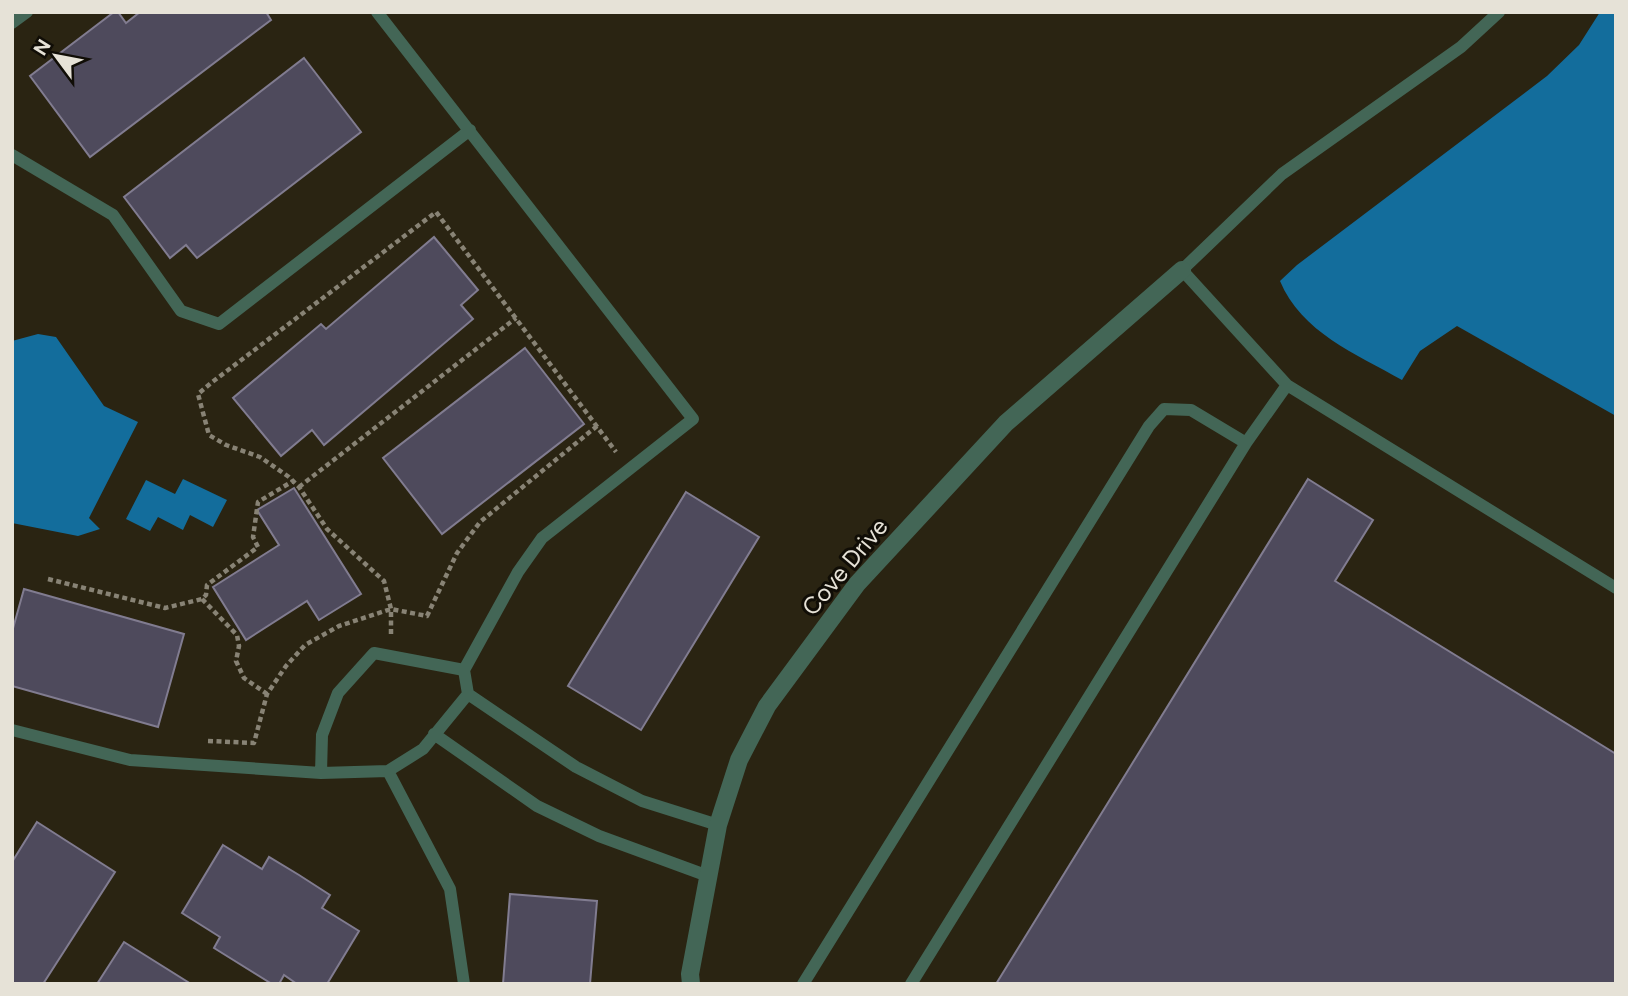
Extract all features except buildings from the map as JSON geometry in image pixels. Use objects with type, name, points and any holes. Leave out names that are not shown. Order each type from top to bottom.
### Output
[{"type":"street","name":"Cove Drive","points":[[691,984],[690,974],[718,825],[739,760],[767,706],[857,584],[1006,424],[1182,271]]},
{"type":"lane","points":[[12,23],[27,12]]},
{"type":"lane","points":[[377,12],[693,419],[542,538],[517,572],[464,670],[468,694],[576,767],[642,801],[718,825]]},
{"type":"lane","points":[[1499,12],[1461,47],[1282,174],[1182,271],[1287,385],[1616,588]]},
{"type":"lane","points":[[12,155],[113,215],[181,311],[219,324],[470,130]]},
{"type":"lane","points":[[911,984],[1246,443],[1287,385]]},
{"type":"lane","points":[[803,984],[1149,426],[1164,409],[1191,410],[1246,443]]},
{"type":"lane","points":[[321,773],[323,736],[338,693],[374,653],[464,670]]},
{"type":"lane","points":[[12,730],[130,760],[321,773],[388,771],[423,749],[468,694]]},
{"type":"lane","points":[[435,734],[537,806],[599,836],[708,876]]},
{"type":"lane","points":[[388,771],[450,889],[464,984]]},
{"type":"path","points":[[391,656],[391,609],[384,580],[327,530],[293,481],[260,457],[226,445],[209,435],[198,394],[436,212],[629,470]]},
{"type":"path","points":[[299,487],[516,318]]},
{"type":"path","points":[[200,741],[254,743],[267,694],[286,666],[305,645],[339,626],[391,609],[427,615],[457,553],[480,522],[597,426]]},
{"type":"path","points":[[48,579],[165,608],[202,599],[207,585],[258,547],[253,537],[258,502],[293,481]]},
{"type":"path","points":[[202,599],[237,635],[239,646],[236,661],[244,678],[267,694]]},
{"type":"water","points":[[1600,12],[1616,12],[1616,416],[1457,326],[1420,351],[1402,380],[1332,340],[1301,314],[1280,281],[1297,265],[1547,76],[1579,45]]},
{"type":"water","points":[[38,334],[56,337],[104,406],[138,422],[89,518],[100,529],[78,536],[12,523],[12,341]]},
{"type":"water","points":[[183,479],[227,500],[213,527],[190,515],[183,530],[158,517],[150,531],[126,519],[146,480],[175,494]]}]
